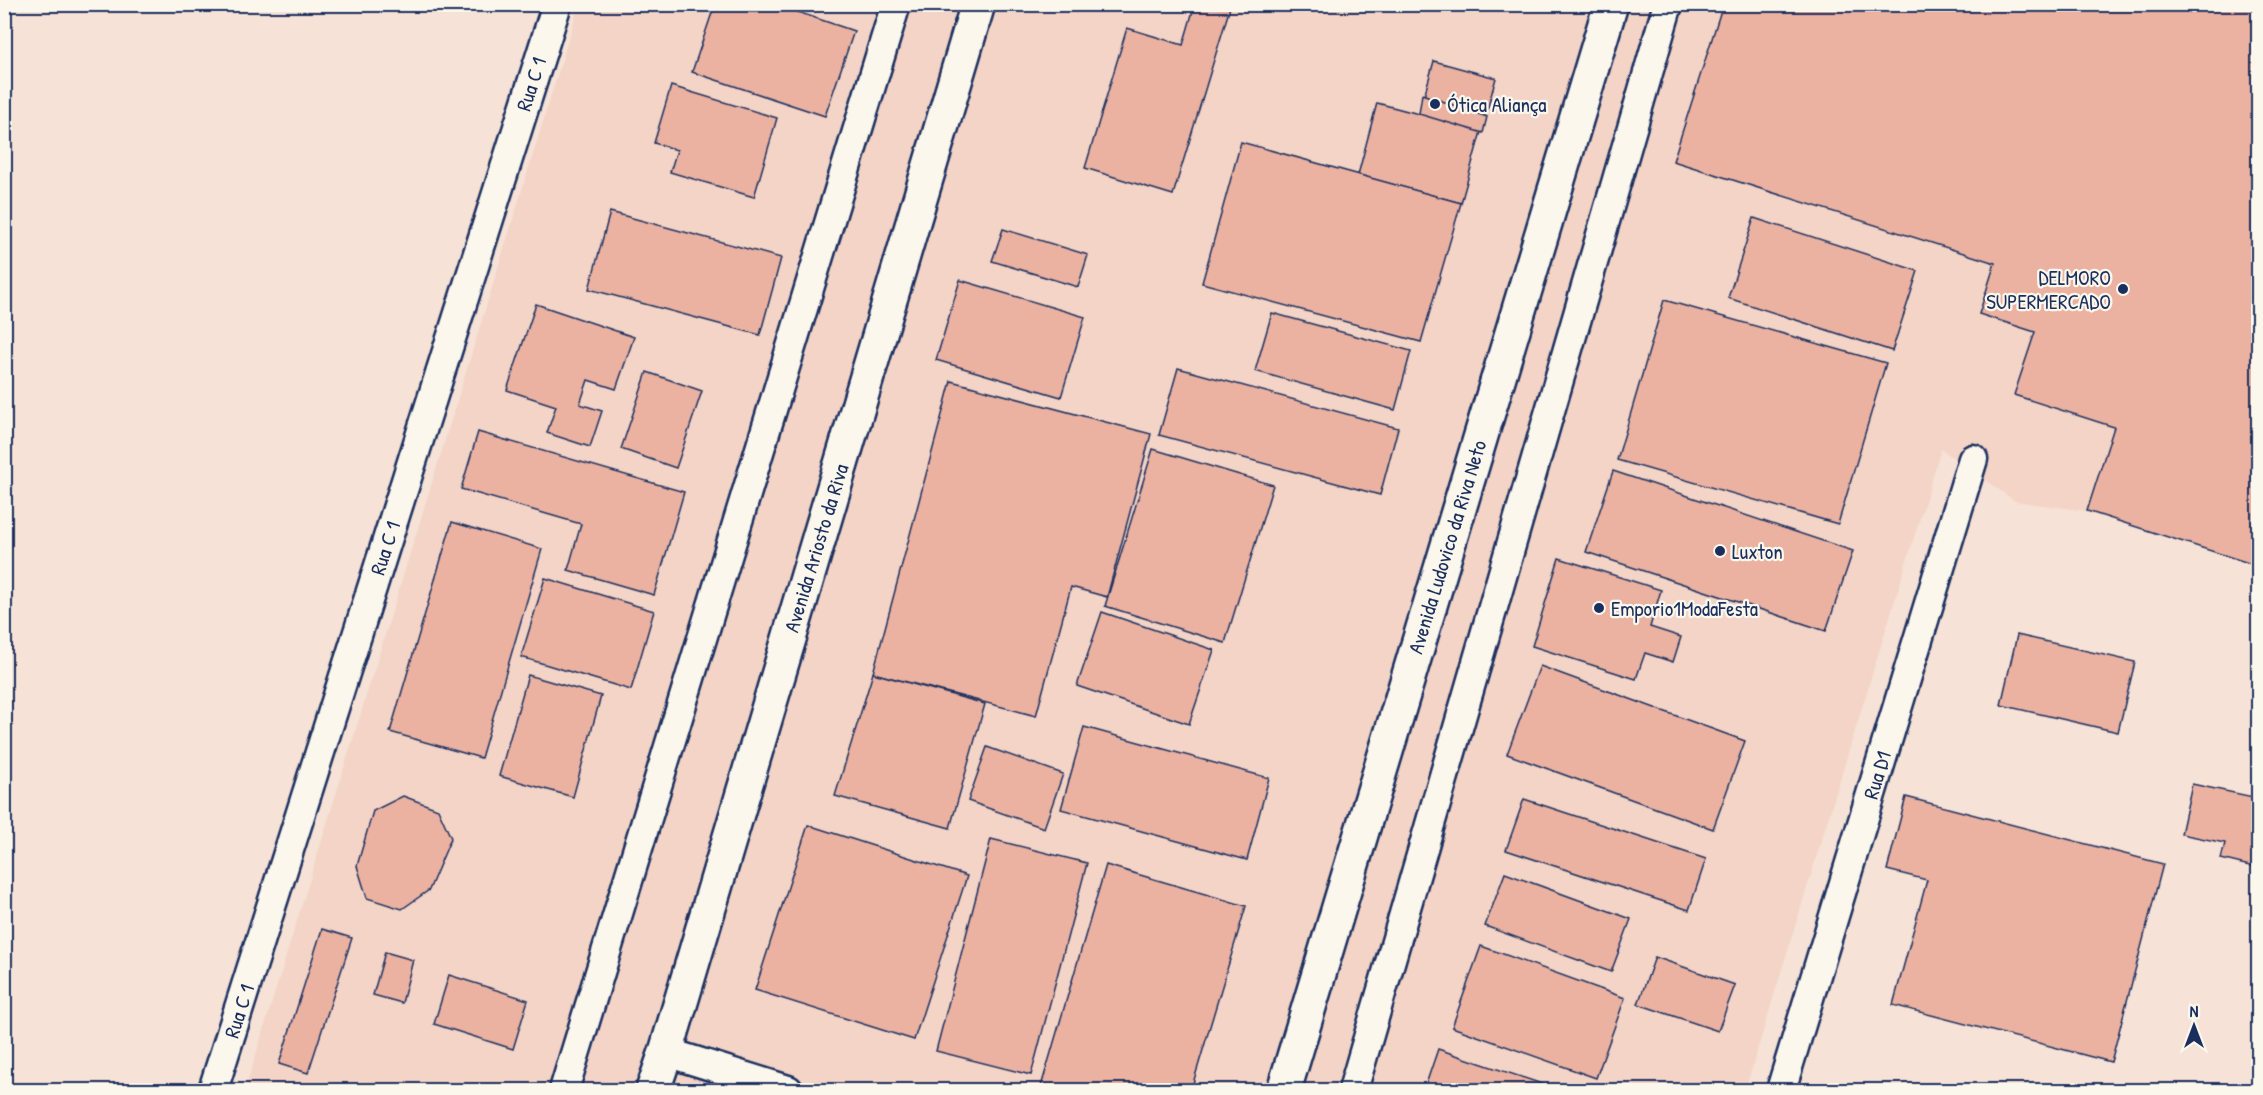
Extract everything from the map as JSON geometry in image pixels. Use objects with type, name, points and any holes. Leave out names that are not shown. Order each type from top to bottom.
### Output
[{"type":"street","name":"Rua C 1","points":[[213,1090],[556,4]]},
{"type":"street","points":[[564,1090],[896,4]]},
{"type":"street","name":"Avenida Ariosto da Riva","points":[[653,1090],[978,4]]},
{"type":"street","name":"Avenida Ludovico da Riva Neto","points":[[1284,1090],[1611,4]]},
{"type":"street","points":[[1353,1090],[1668,4]]},
{"type":"street","name":"Rua D1","points":[[1780,1090],[1973,459]]},
{"type":"street","points":[[666,1052],[788,1090]]},
{"type":"shaded area","points":[[579,5],[2258,5],[2258,566],[2087,511],[2015,501],[1941,449],[1745,1090],[245,1090]]},
{"type":"building","points":[[715,4],[774,4],[854,31],[825,116],[692,72]]},
{"type":"building","points":[[1195,4],[1231,4],[1173,195],[1085,168],[1127,28],[1183,45]]},
{"type":"building","name":"DELMORO SUPERMERCADO","points":[[1723,4],[2258,4],[2258,566],[2087,511],[2114,427],[2014,395],[2035,332],[1979,314],[1995,263],[1673,161]]},
{"type":"building","points":[[1434,61],[1496,78],[1461,203],[1358,175],[1377,103],[1419,114]]},
{"type":"building","points":[[671,86],[777,118],[754,197],[670,172],[677,150],[654,143]]},
{"type":"building","name":"Ótica Aliança","points":[[1422,94],[1487,117],[1483,133],[1419,114]]},
{"type":"building","points":[[1241,142],[1461,203],[1421,342],[1202,283]]},
{"type":"building","points":[[610,212],[781,258],[760,335],[589,289]]},
{"type":"building","points":[[1754,218],[1918,271],[1892,351],[1728,298]]},
{"type":"building","points":[[1003,229],[1088,255],[1078,287],[992,261]]},
{"type":"building","points":[[960,280],[1085,317],[1061,397],[936,360]]},
{"type":"building","points":[[1664,300],[1886,363],[1838,524],[1617,460]]},
{"type":"building","points":[[536,304],[634,337],[616,389],[588,380],[580,404],[602,411],[590,447],[547,433],[556,406],[507,390]]},
{"type":"building","points":[[1272,313],[1411,351],[1395,410],[1255,371]]},
{"type":"building","points":[[1178,368],[1398,428],[1380,495],[1159,435]]},
{"type":"building","points":[[647,372],[702,391],[676,468],[621,449]]},
{"type":"building","points":[[951,381],[1151,434],[1107,597],[1071,587],[1036,716],[873,673]]},
{"type":"building","points":[[478,432],[684,492],[654,595],[568,570],[581,524],[461,489]]},
{"type":"building","points":[[1153,449],[1273,485],[1225,643],[1105,606]]},
{"type":"building","name":"Luxton","points":[[1613,471],[1853,551],[1826,631],[1586,552]]},
{"type":"building","points":[[452,522],[542,549],[481,758],[390,732]]},
{"type":"building","name":"Emporio1ModaFesta","points":[[1559,558],[1661,590],[1650,627],[1681,637],[1673,662],[1645,653],[1636,679],[1532,646]]},
{"type":"building","points":[[545,578],[654,611],[631,690],[521,657]]},
{"type":"building","points":[[1102,612],[1214,650],[1189,724],[1077,686]]},
{"type":"building","points":[[2017,635],[2135,662],[2118,732],[2001,705]]},
{"type":"building","points":[[1540,666],[1745,741],[1713,829],[1507,754]]},
{"type":"building","points":[[873,673],[985,704],[950,828],[835,796]]},
{"type":"building","points":[[528,675],[601,696],[573,797],[499,776]]},
{"type":"building","points":[[1084,727],[1269,778],[1247,860],[1061,809]]},
{"type":"building","points":[[987,747],[1063,774],[1044,828],[968,801]]},
{"type":"building","points":[[2192,784],[2258,798],[2258,868],[2221,859],[2225,843],[2181,834]]},
{"type":"building","points":[[403,796],[438,809],[451,838],[429,890],[402,909],[367,898],[357,866],[373,811]]},
{"type":"building","points":[[1906,797],[2163,864],[2111,1062],[1893,1005],[1927,880],[1887,870]]},
{"type":"building","points":[[1524,799],[1706,859],[1689,910],[1506,850]]},
{"type":"building","points":[[808,825],[967,876],[914,1040],[755,990]]},
{"type":"building","points":[[991,839],[1087,863],[1031,1075],[936,1051]]},
{"type":"building","points":[[1106,865],[1246,906],[1191,1090],[1040,1090]]},
{"type":"building","points":[[1505,873],[1631,919],[1611,972],[1485,926]]},
{"type":"building","points":[[322,929],[352,938],[308,1073],[279,1064]]},
{"type":"building","points":[[1481,946],[1625,998],[1596,1078],[1452,1027]]},
{"type":"building","points":[[385,952],[413,960],[402,1003],[373,995]]},
{"type":"building","points":[[1655,957],[1735,985],[1718,1031],[1638,1004]]},
{"type":"building","points":[[449,975],[528,1000],[513,1049],[434,1024]]},
{"type":"building","points":[[1438,1049],[1560,1090],[1424,1090]]},
{"type":"place","name":"Ótica Aliança","points":[[1435,104]]},
{"type":"place","name":"DELMORO SUPERMERCADO","points":[[2123,289]]},
{"type":"place","name":"Luxton","points":[[1720,551]]},
{"type":"place","name":"Emporio1ModaFesta","points":[[1599,608]]}]
